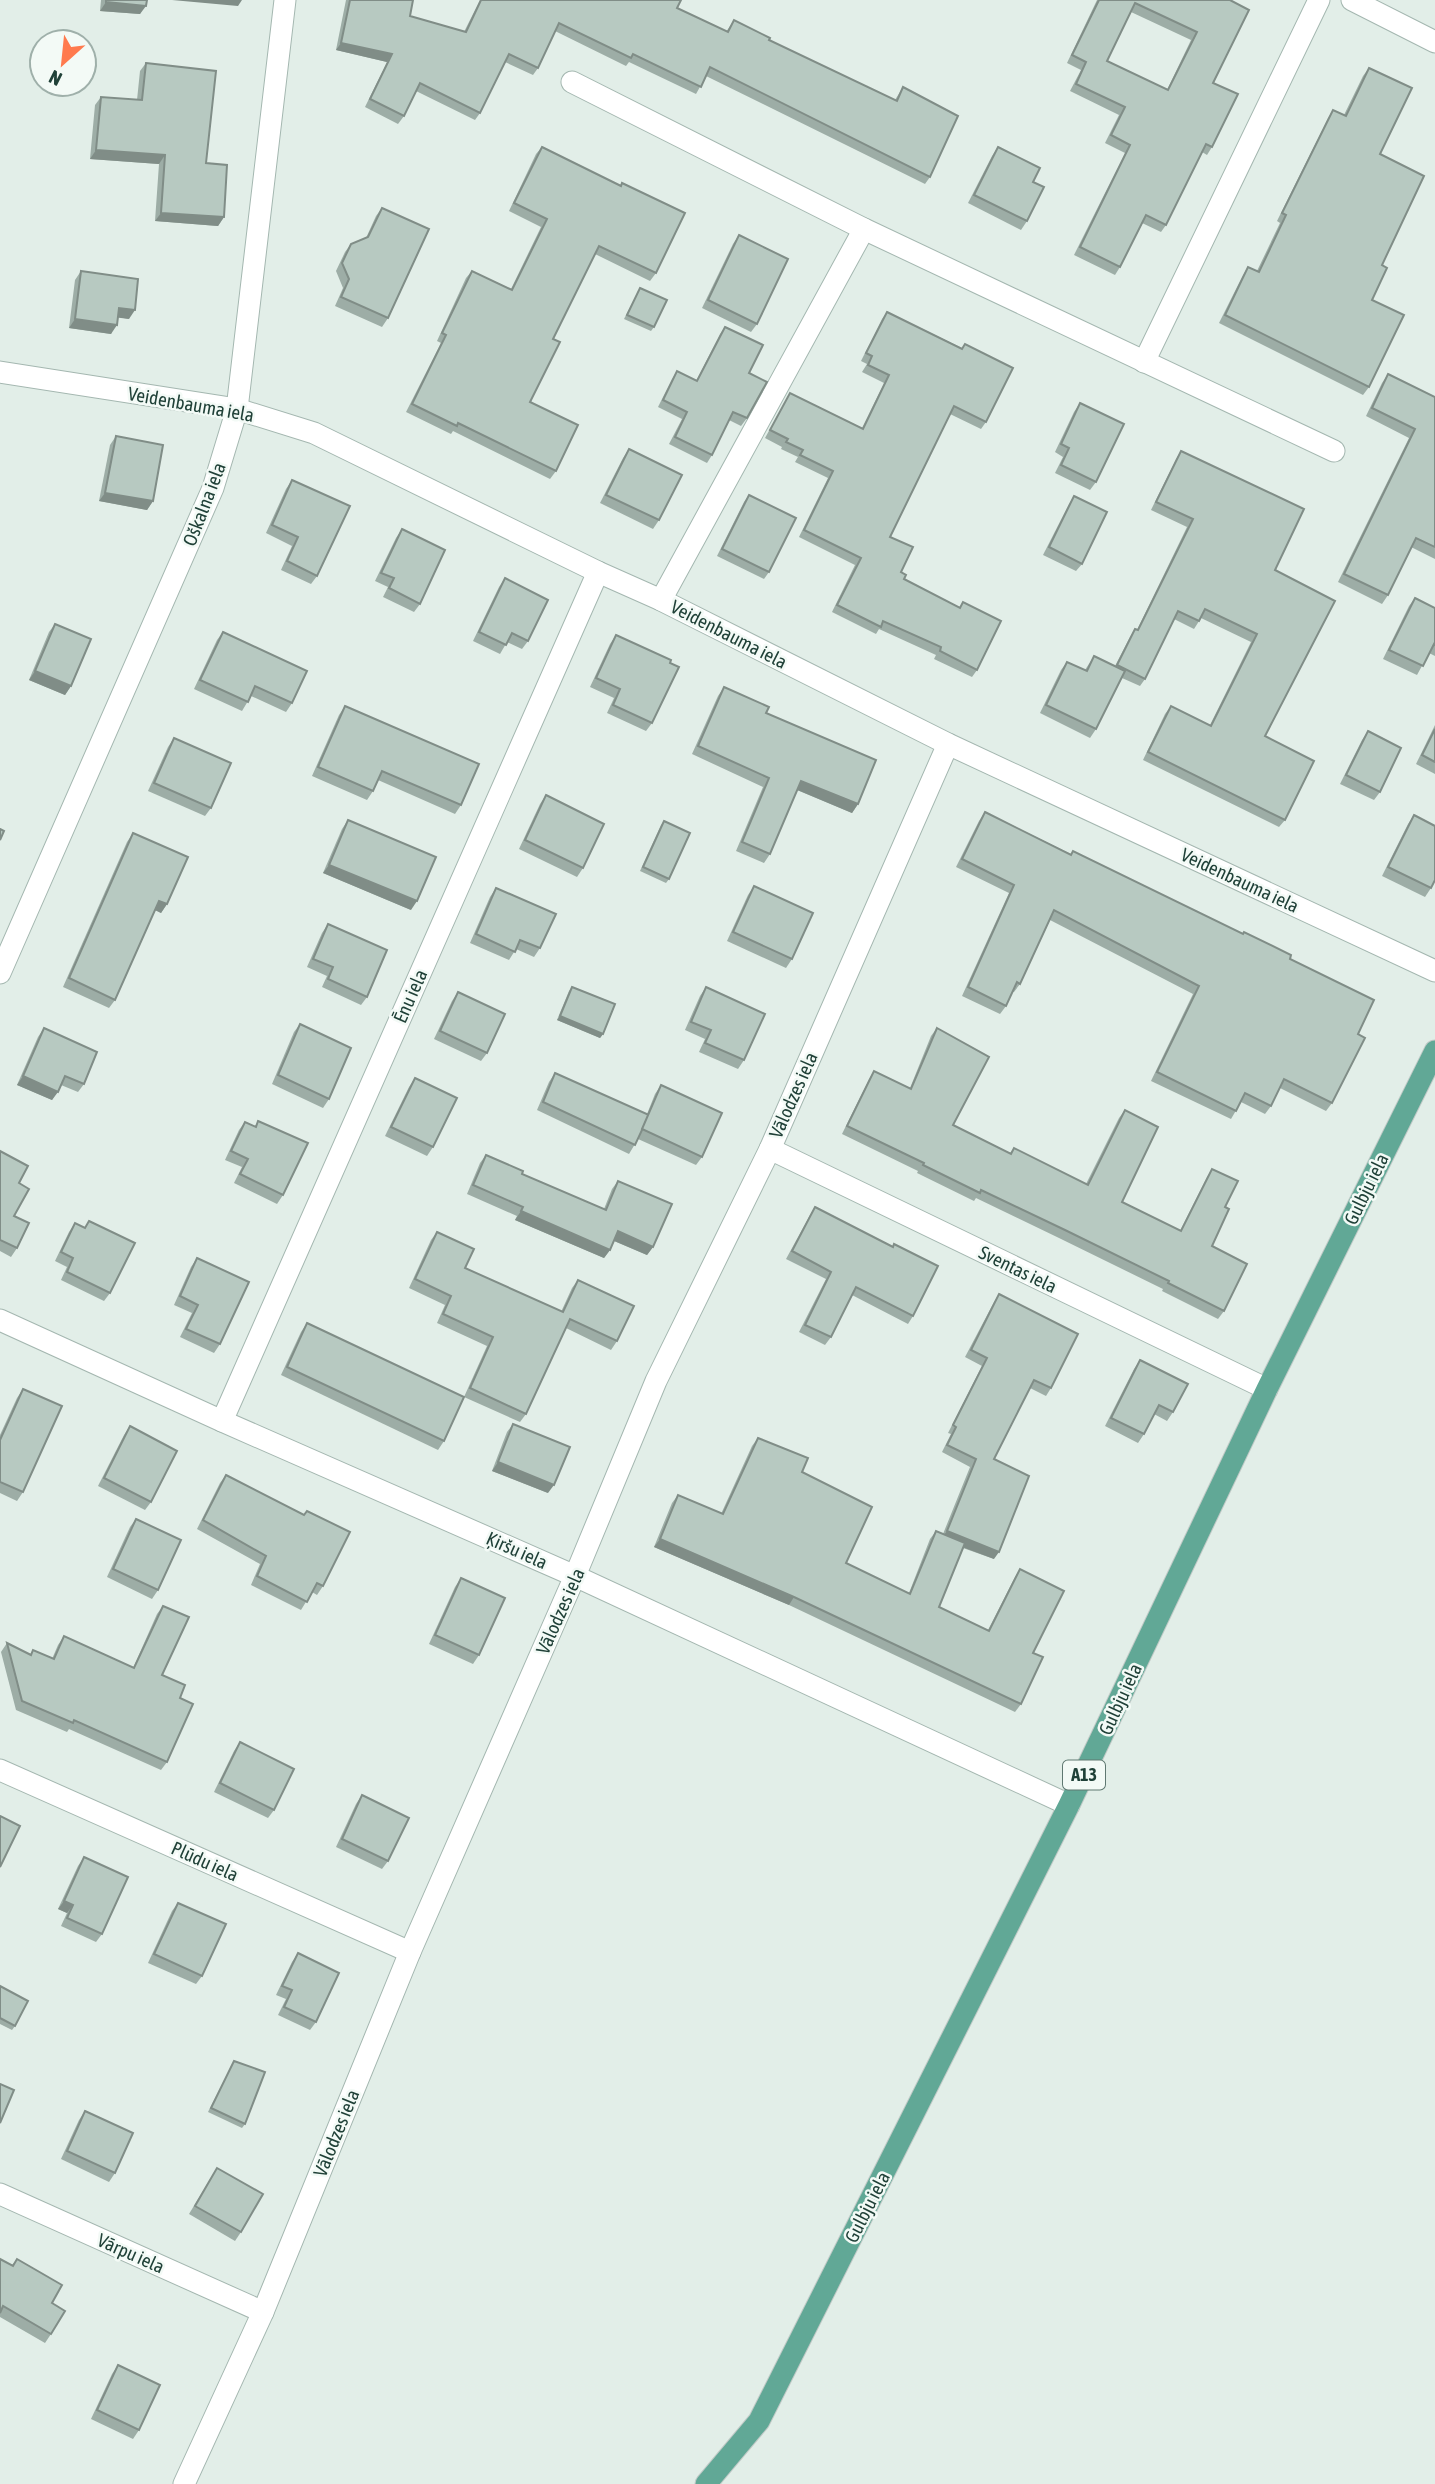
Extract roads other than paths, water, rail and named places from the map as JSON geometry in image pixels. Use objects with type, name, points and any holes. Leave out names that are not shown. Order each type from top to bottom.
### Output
[{"type":"main road","name":"Gulbju iela","points":[[706,2484],[759,2421],[1069,1805],[1266,1389],[1435,1051]]},
{"type":"street","name":"Oškalna iela","points":[[0,973],[213,488],[237,409],[285,0]]},
{"type":"street","points":[[1144,362],[1319,0]]},
{"type":"street","points":[[1352,0],[1435,42]]},
{"type":"street","points":[[572,82],[864,229],[1334,451]]},
{"type":"street","points":[[662,600],[864,229]]},
{"type":"street","name":"Veidenbauma iela","points":[[0,372],[237,409],[314,433],[598,572],[662,600],[948,744],[1435,971]]},
{"type":"street","name":"Ēnu iela","points":[[222,1421],[598,572]]},
{"type":"street","name":"Vālodzes iela","points":[[184,2484],[263,2312],[410,1952],[575,1576],[656,1381],[770,1149],[948,744]]},
{"type":"street","name":"Sventas iela","points":[[770,1149],[1266,1389]]},
{"type":"street","name":"Ķiršu iela","points":[[0,1320],[575,1576],[1069,1805]]},
{"type":"street","name":"Plūdu iela","points":[[0,1770],[410,1952]]},
{"type":"street","name":"Vārpu iela","points":[[0,2194],[263,2312]]}]
